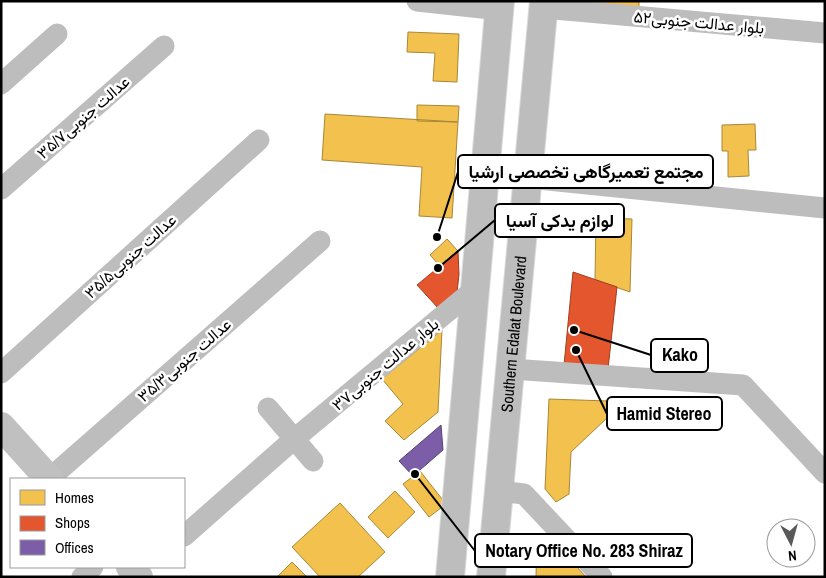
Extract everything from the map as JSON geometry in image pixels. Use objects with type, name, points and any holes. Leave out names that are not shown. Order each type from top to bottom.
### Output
[{"type":"main road","points":[[450,577],[500,5]]},
{"type":"main road","name":"Southern Edalat Boulevard","points":[[491,577],[544,5]]},
{"type":"street","points":[[416,1],[500,5]]},
{"type":"street","name":"بلوار عدالت جنوبی۵۲","points":[[544,5],[825,33]]},
{"type":"street","points":[[1,84],[57,34]]},
{"type":"street","name":"عدالت جنوبی۳۵/۷","points":[[1,189],[164,46]]},
{"type":"street","name":"عدالت جنوبی۳۵/۵","points":[[1,373],[259,140]]},
{"type":"street","points":[[528,178],[825,208]]},
{"type":"street","name":"عدالت جنوبی۳۵/۳","points":[[50,478],[320,241]]},
{"type":"street","name":"بلوار عدالت جنوبی۳۷","points":[[185,535],[293,440],[476,288]]},
{"type":"street","points":[[511,370],[742,385],[825,474]]},
{"type":"street","points":[[268,408],[313,462]]},
{"type":"street","points":[[1,426],[48,478]]},
{"type":"street","points":[[499,491],[524,494],[602,577]]},
{"type":"street","points":[[82,577],[92,568]]},
{"type":"building: Homes","points":[[591,1],[639,1],[639,8],[591,5]]},
{"type":"building: Homes","points":[[408,32],[459,34],[457,82],[433,81],[435,53],[407,52]]},
{"type":"building: Homes","points":[[417,105],[459,106],[458,122],[417,121]]},
{"type":"building: Homes","points":[[325,114],[458,122],[452,218],[419,216],[422,167],[322,160]]},
{"type":"building: Homes","points":[[755,124],[756,150],[748,150],[749,176],[728,177],[728,151],[722,151],[722,125]]},
{"type":"building: Homes","points":[[596,218],[632,219],[630,292],[595,280]]},
{"type":"building: Homes","points":[[447,239],[458,251],[440,266],[430,255]]},
{"type":"building: Homes","points":[[442,330],[438,412],[404,440],[385,421],[403,404],[382,379]]},
{"type":"building: Homes","points":[[549,399],[608,401],[607,418],[571,452],[569,494],[556,502],[545,489]]},
{"type":"building: Homes","points":[[420,471],[446,504],[429,517],[403,484]]},
{"type":"building: Homes","points":[[395,491],[415,512],[388,538],[368,517]]},
{"type":"building: Homes","points":[[340,503],[385,552],[358,577],[320,577],[292,547]]},
{"type":"building: Homes","points":[[543,534],[551,538],[586,577],[536,577],[537,535]]},
{"type":"building: Homes","points":[[292,562],[307,577],[277,577]]},
{"type":"building: Shops","points":[[458,251],[459,274],[457,293],[439,309],[417,285]]},
{"type":"building: Shops","points":[[573,272],[617,287],[608,369],[564,365]]},
{"type":"building: Offices","points":[[441,425],[443,450],[413,476],[399,461]]},
{"type":"place","name":"مجتمع تعمیرگاهی تخصصی ارشیا","points":[[437,237]]},
{"type":"place","name":"لوازم یدکی آسیا","points":[[438,268]]},
{"type":"place","name":"Kako","points":[[574,330]]},
{"type":"place","name":"Hamid Stereo","points":[[576,350]]},
{"type":"place","name":"Notary Office No. 283 Shiraz","points":[[415,474]]}]
